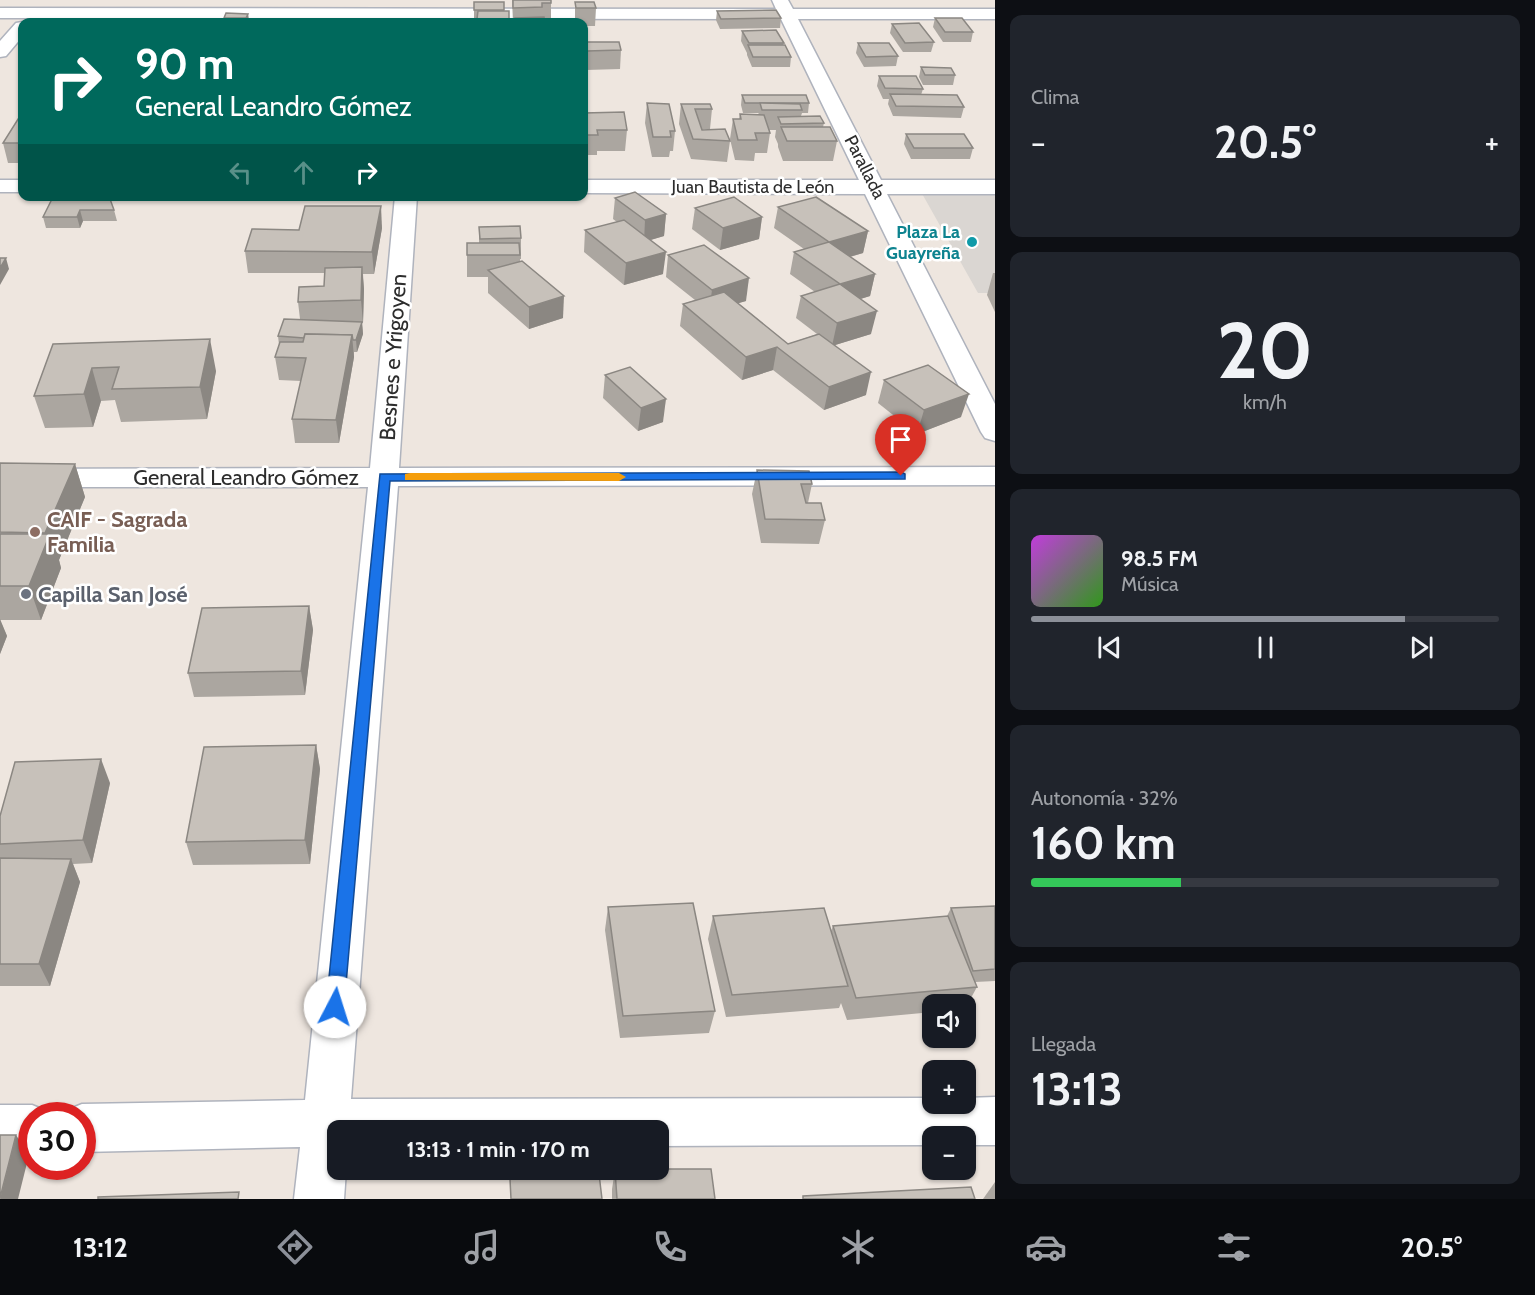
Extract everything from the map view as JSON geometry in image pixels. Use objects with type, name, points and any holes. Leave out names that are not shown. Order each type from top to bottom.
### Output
[{"type":"street","points":[[31,18],[47,0]]},
{"type":"street","points":[[159,18],[784,7],[995,14]]},
{"type":"street","name":"Parallada","points":[[784,7],[995,432]]},
{"type":"street","points":[[0,13],[18,18]]},
{"type":"street","points":[[0,52],[18,32]]},
{"type":"street","points":[[0,186],[18,186]]},
{"type":"street","name":"Juan Bautista de León","points":[[588,187],[995,187]]},
{"type":"street","name":"Besnes e Yrigoyen","points":[[319,1199],[324,1123],[384,477],[406,201]]},
{"type":"street","name":"General Leandro Gómez","points":[[0,478],[995,476]]},
{"type":"street","points":[[96,1128],[324,1123],[995,1121]]},
{"type":"street","points":[[0,1130],[18,1129]]},
{"type":"shaded area","name":"Plaza La Guayreña","points":[[920,190],[995,190],[995,293],[978,293]]},
{"type":"building","points":[[513,0],[551,0],[551,3],[542,3],[542,7],[513,8]]},
{"type":"building","points":[[474,2],[504,2],[504,10],[474,10]]},
{"type":"building","points":[[575,2],[594,2],[596,8],[576,8]]},
{"type":"building","points":[[776,10],[781,18],[721,19],[717,11]]},
{"type":"building","points":[[478,11],[509,11],[509,18],[477,18]]},
{"type":"building","points":[[226,13],[248,14],[246,18],[224,18]]},
{"type":"building","points":[[935,18],[962,18],[973,32],[945,32]]},
{"type":"building","points":[[919,23],[934,42],[905,43],[892,24]]},
{"type":"building","points":[[776,30],[784,43],[749,43],[742,31]]},
{"type":"building","points":[[588,42],[619,42],[621,50],[588,51]]},
{"type":"building","points":[[858,43],[889,43],[898,56],[866,57]]},
{"type":"building","points":[[748,45],[785,45],[791,57],[753,57]]},
{"type":"building","points":[[921,67],[951,68],[955,75],[925,75]]},
{"type":"building","points":[[879,76],[916,76],[923,89],[885,88]]},
{"type":"building","points":[[890,94],[957,95],[964,107],[896,106]]},
{"type":"building","points":[[742,95],[806,95],[809,103],[745,103]]},
{"type":"building","points":[[647,103],[669,104],[675,131],[670,131],[671,137],[653,137]]},
{"type":"building","points":[[760,103],[800,104],[802,110],[762,110]]},
{"type":"building","points":[[681,104],[710,104],[712,109],[695,109],[702,130],[725,129],[730,141],[693,139]]},
{"type":"building","points":[[624,112],[627,130],[597,130],[598,135],[588,135],[588,113]]},
{"type":"building","points":[[740,114],[764,115],[770,133],[755,133],[757,140],[738,140],[733,119],[741,119]]},
{"type":"building","points":[[820,116],[824,123],[781,124],[778,117]]},
{"type":"building","points":[[18,119],[18,143],[3,143]]},
{"type":"building","points":[[781,127],[830,127],[837,141],[787,141]]},
{"type":"building","points":[[906,134],[964,134],[973,148],[914,148]]},
{"type":"building","points":[[635,192],[666,214],[645,220],[615,198]]},
{"type":"building","points":[[734,197],[762,217],[723,228],[695,208]]},
{"type":"building","points":[[816,197],[868,231],[829,242],[778,207]]},
{"type":"building","points":[[51,201],[111,201],[114,210],[80,210],[77,217],[43,217]]},
{"type":"building","points":[[305,206],[381,206],[372,252],[245,251],[252,229],[299,230]]},
{"type":"building","points":[[624,220],[666,252],[626,263],[585,230]]},
{"type":"building","points":[[520,226],[521,238],[480,239],[479,227]]},
{"type":"building","points":[[829,242],[875,274],[840,284],[794,252]]},
{"type":"building","points":[[467,243],[519,243],[520,255],[467,255]]},
{"type":"building","points":[[704,245],[749,278],[712,290],[668,255]]},
{"type":"building","points":[[0,258],[6,258],[0,268]]},
{"type":"building","points":[[522,261],[564,296],[529,307],[488,270]]},
{"type":"building","points":[[362,267],[361,300],[298,302],[299,287],[324,286],[325,268]]},
{"type":"building","points":[[840,284],[877,311],[837,323],[801,296]]},
{"type":"building","points":[[724,292],[788,344],[819,334],[871,372],[829,387],[777,347],[746,357],[683,304]]},
{"type":"building","points":[[284,319],[362,322],[356,340],[353,340],[352,335],[305,334],[304,338],[278,336]]},
{"type":"building","points":[[305,334],[352,335],[336,420],[292,419],[306,358],[275,357],[280,342],[303,342]]},
{"type":"building","points":[[210,339],[200,387],[112,389],[119,367],[92,368],[84,394],[34,396],[53,344]]},
{"type":"building","points":[[928,365],[969,394],[924,410],[884,380]]},
{"type":"building","points":[[630,367],[666,399],[641,408],[605,375]]},
{"type":"building","points":[[0,463],[75,464],[45,533],[0,532]]},
{"type":"building","points":[[757,470],[809,471],[812,484],[801,484],[806,503],[821,503],[825,520],[765,519]]},
{"type":"building","points":[[0,534],[50,534],[29,586],[0,586]]},
{"type":"building","points":[[309,606],[301,671],[188,673],[202,608]]},
{"type":"building","points":[[316,745],[305,840],[186,842],[204,747]]},
{"type":"building","points":[[101,759],[83,840],[0,844],[0,816],[15,762]]},
{"type":"building","points":[[0,858],[71,859],[39,964],[0,964]]},
{"type":"building","points":[[693,903],[715,1011],[623,1016],[608,907]]},
{"type":"building","points":[[995,906],[995,969],[973,971],[951,908]]},
{"type":"building","points":[[824,908],[848,986],[732,995],[713,916]]},
{"type":"building","points":[[948,916],[977,987],[856,998],[833,926]]},
{"type":"building","points":[[0,1135],[16,1135],[0,1198]]},
{"type":"building","points":[[669,1169],[711,1169],[715,1199],[617,1199],[616,1180],[669,1180]]},
{"type":"building","points":[[510,1180],[600,1180],[602,1199],[511,1199]]},
{"type":"building","points":[[971,1187],[975,1199],[803,1199],[803,1196]]},
{"type":"building","points":[[239,1192],[238,1199],[98,1199],[98,1197]]},
{"type":"slow traffic","points":[[410,477],[619,477]]},
{"type":"place","name":"Plaza La Guayreña","points":[[972,242]]},
{"type":"place","name":"CAIF - Sagrada Familia","points":[[35,532]]},
{"type":"place","name":"Capilla San José","points":[[26,594]]},
{"type":"route","points":[[335,1007],[384,477],[901,476]]}]
